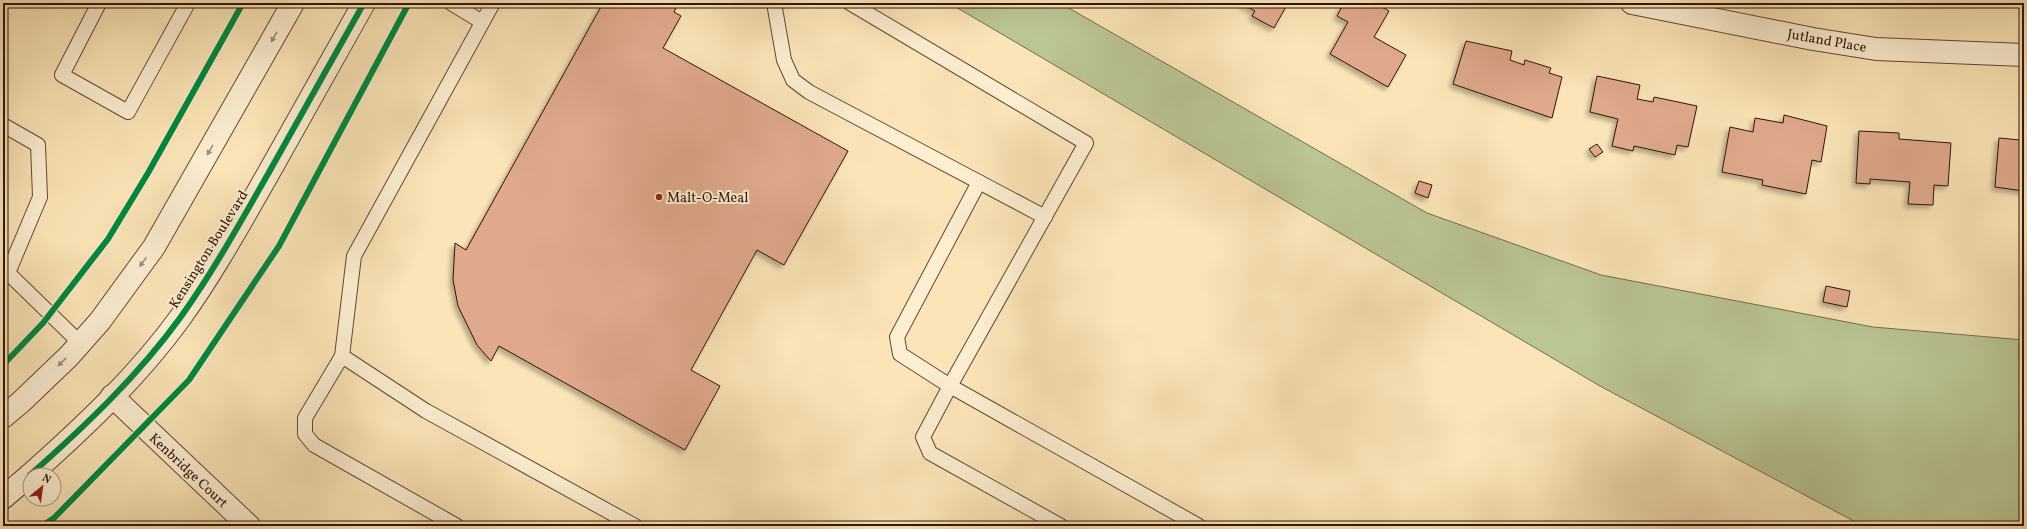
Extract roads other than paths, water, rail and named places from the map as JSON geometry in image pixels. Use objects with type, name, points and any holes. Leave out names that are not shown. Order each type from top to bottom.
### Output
[{"type":"street","points":[[3,417],[21,402],[100,321],[154,247],[293,3]]},
{"type":"street","name":"Kensington Boulevard","points":[[39,467],[63,446],[149,358],[180,319],[208,278],[364,3]]},
{"type":"street","name":"Jutland Place","points":[[1632,3],[1714,11],[1813,39],[1876,49],[2024,55]]},
{"type":"street","name":"Kenbridge Court","points":[[112,396],[249,526]]},
{"type":"street","name":"Kensington Boulevard","points":[[3,498],[22,482]]},
{"type":"lane","points":[[100,3],[62,75],[128,112],[188,3]]},
{"type":"lane","points":[[451,3],[482,22]]},
{"type":"lane","points":[[457,526],[314,445],[305,434],[305,418],[342,356],[354,256],[493,3]]},
{"type":"lane","points":[[774,3],[784,60],[793,80],[809,92],[1045,217]]},
{"type":"lane","points":[[850,3],[1086,143],[923,437],[930,453],[1060,526]]},
{"type":"lane","points":[[3,125],[38,145],[40,197],[6,274],[80,343]]},
{"type":"lane","points":[[979,182],[897,337],[900,354],[950,386],[1199,526]]},
{"type":"lane","points":[[342,356],[426,411],[634,526]]},
{"type":"place","name":"Malt-O-Meal","points":[[659,197]]}]
